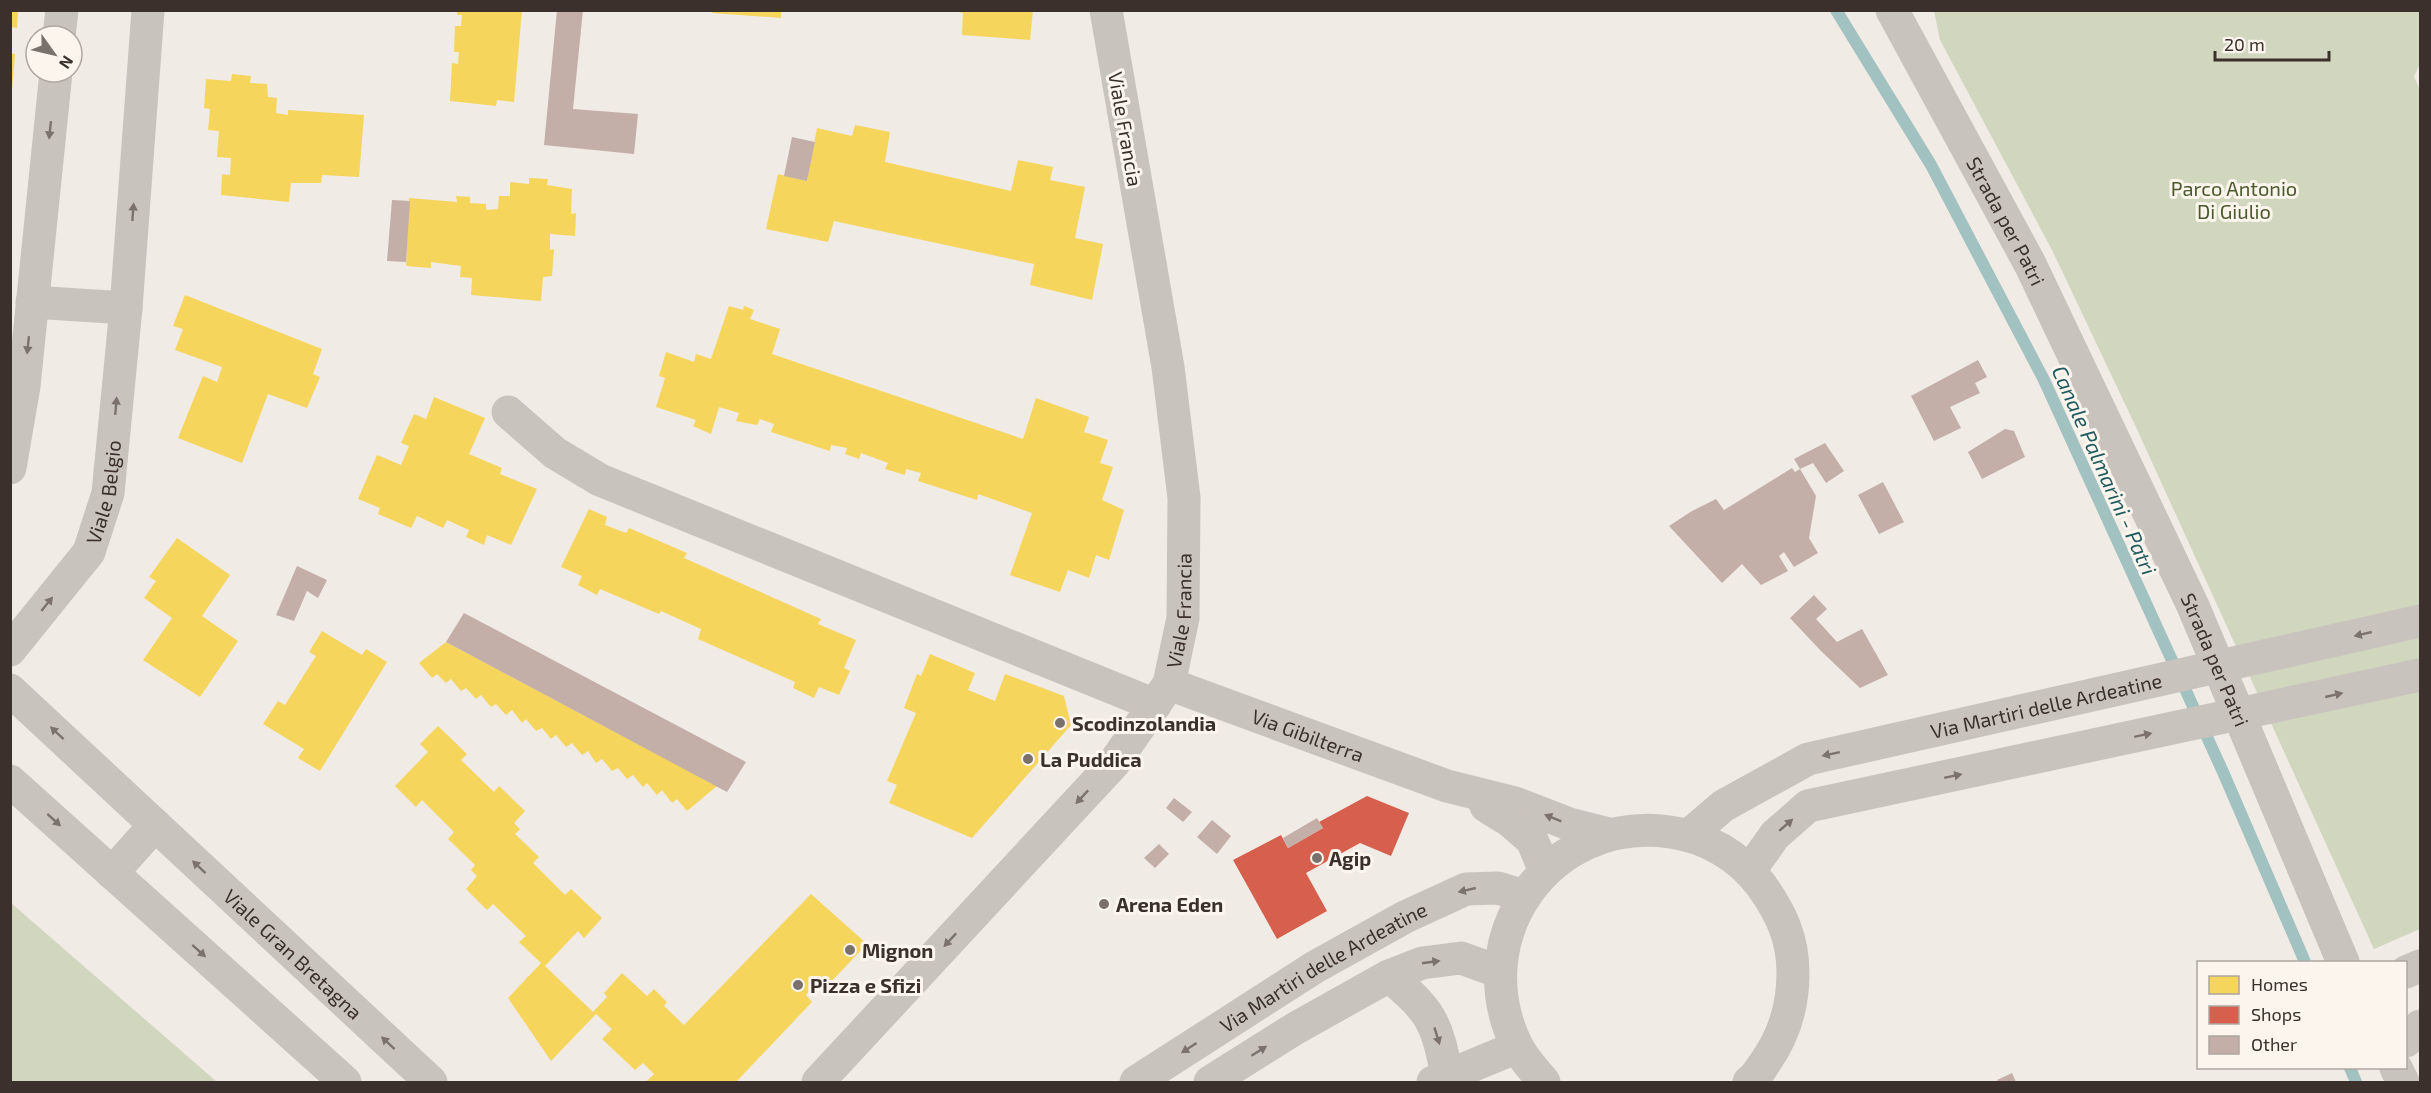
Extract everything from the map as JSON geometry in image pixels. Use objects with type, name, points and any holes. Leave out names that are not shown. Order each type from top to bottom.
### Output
[{"type":"street","name":"Viale Belgio","points":[[10,650],[89,552],[108,493],[126,308],[148,10]]},
{"type":"street","name":"Viale Francia","points":[[819,1083],[1113,763],[1162,694],[1183,618],[1184,498],[1168,367],[1106,10]]},
{"type":"street","name":"Strada per Patri","points":[[1892,10],[2030,264],[2188,596],[2342,961]]},
{"type":"street","points":[[10,468],[24,386],[55,84]]},
{"type":"street","points":[[32,302],[126,308]]},
{"type":"street","name":"Via Gibilterra","points":[[508,412],[555,453],[600,480],[1162,694],[1447,786],[1515,803],[1569,824],[1609,834]]},
{"type":"street","name":"Via Martiri delle Ardeatine","points":[[1689,835],[1723,806],[1808,759],[2421,621]]},
{"type":"street","points":[[1750,870],[1775,835],[1808,806],[2421,675]]},
{"type":"street","name":"Viale Gran Bretagna","points":[[10,690],[431,1083]]},
{"type":"street","points":[[10,781],[345,1083]]},
{"type":"street","name":"Via Gibilterra","points":[[1447,786],[1510,820],[1525,833],[1532,840],[1545,871]]},
{"type":"street","points":[[112,873],[155,825]]},
{"type":"street","points":[[1544,1083],[1517,1047],[1504,1011],[1500,972],[1503,945],[1512,920],[1524,896],[1545,871],[1575,848],[1609,834],[1648,829],[1689,835],[1722,849],[1750,870],[1778,908],[1793,951],[1793,997],[1780,1041],[1749,1083]]},
{"type":"street","name":"Via Martiri delle Ardeatine","points":[[1136,1083],[1316,967],[1405,917],[1466,889],[1498,888],[1524,896]]},
{"type":"street","name":"Via Martiri delle Ardeatine","points":[[1210,1083],[1296,1028],[1389,976],[1422,963],[1461,958],[1500,972]]},
{"type":"street","points":[[2407,972],[2421,966]]},
{"type":"street","points":[[1389,976],[1416,999],[1433,1021],[1440,1079],[1517,1047]]},
{"type":"street","points":[[2407,1040],[2421,1026]]},
{"type":"street","points":[[2396,1069],[2403,1083]]},
{"type":"green space","name":"Parco Antonio Di Giulio","points":[[1934,11],[2420,11],[2420,64],[2414,76],[2420,91],[2420,929],[2374,949],[2135,425],[2053,252],[1940,40]]},
{"type":"green space","points":[[11,903],[217,1082],[11,1082]]},
{"type":"building: Homes","points":[[10,10],[18,10],[17,28],[10,27]]},
{"type":"building: Homes","points":[[457,10],[522,10],[514,102],[497,100],[496,106],[450,101],[452,63],[458,64],[459,52],[454,52],[455,26],[461,26],[462,15],[457,15]]},
{"type":"building: Homes","points":[[712,10],[781,10],[781,18],[712,13]]},
{"type":"building: Homes","points":[[949,10],[1033,10],[1030,40],[962,35],[963,13]]},
{"type":"building: Homes","points":[[10,53],[15,54],[12,90],[10,90]]},
{"type":"building: Homes","points":[[232,74],[251,76],[250,83],[267,84],[268,97],[277,98],[276,113],[288,115],[288,110],[364,115],[359,177],[322,175],[321,183],[291,183],[289,202],[221,195],[222,174],[230,175],[231,158],[217,157],[219,131],[208,130],[210,109],[204,108],[206,79],[231,81]]},
{"type":"building: Homes","points":[[855,125],[890,132],[885,162],[1011,191],[1018,160],[1053,167],[1050,180],[1085,187],[1075,238],[1103,244],[1092,300],[1030,285],[1034,264],[834,221],[828,242],[766,229],[778,174],[807,181],[817,128],[852,136]]},
{"type":"building: Homes","points":[[529,178],[548,179],[547,185],[572,189],[571,214],[576,213],[575,236],[550,234],[550,250],[554,249],[552,276],[543,277],[541,301],[471,295],[472,278],[460,277],[461,266],[431,262],[431,268],[406,266],[409,198],[457,202],[456,196],[470,197],[470,203],[486,204],[486,210],[498,209],[499,196],[510,196],[510,182],[529,184]]},
{"type":"building: Homes","points":[[185,295],[322,349],[313,374],[320,377],[307,408],[268,394],[242,463],[178,438],[203,376],[217,382],[222,367],[175,350],[183,329],[173,326]]},
{"type":"building: Homes","points":[[729,306],[743,310],[744,306],[754,310],[750,319],[780,329],[772,354],[1023,439],[1036,398],[1089,417],[1084,432],[1108,440],[1100,463],[1113,467],[1102,500],[1124,510],[1109,560],[1096,555],[1089,578],[1068,570],[1060,592],[1010,575],[1032,513],[978,494],[977,500],[918,481],[921,473],[906,469],[905,475],[885,469],[888,463],[861,453],[859,459],[845,454],[847,448],[831,445],[830,451],[771,432],[774,424],[760,419],[757,425],[736,421],[739,413],[719,407],[711,434],[693,426],[696,420],[656,407],[665,378],[659,376],[666,352],[694,362],[696,354],[711,359]]},
{"type":"building: Homes","points":[[434,397],[485,418],[469,454],[502,468],[500,474],[537,489],[511,545],[487,535],[484,545],[466,537],[469,530],[447,520],[443,528],[417,516],[411,528],[378,514],[380,508],[358,499],[377,455],[401,465],[409,446],[401,443],[414,414],[426,419]]},
{"type":"building: Homes","points":[[589,509],[607,517],[605,525],[626,533],[629,528],[687,553],[684,558],[821,619],[818,624],[856,640],[844,668],[850,671],[839,695],[819,687],[814,698],[793,688],[795,682],[698,639],[701,629],[661,611],[659,614],[600,589],[597,595],[578,585],[582,576],[561,567]]},
{"type":"building: Homes","points":[[177,538],[230,575],[202,616],[238,641],[200,697],[143,660],[172,618],[144,598],[156,581],[149,577]]},
{"type":"building: Homes","points":[[322,631],[362,655],[366,649],[387,662],[320,771],[298,758],[304,749],[263,724],[278,701],[285,705],[316,656],[309,652]]},
{"type":"building: Homes","points":[[446,642],[717,786],[687,811],[677,799],[672,803],[662,790],[657,795],[647,783],[643,787],[633,775],[627,779],[618,768],[612,771],[602,759],[596,763],[588,751],[582,755],[572,743],[566,747],[556,735],[551,739],[542,728],[536,731],[526,719],[522,723],[512,710],[506,715],[496,704],[491,707],[481,695],[476,699],[466,688],[461,691],[451,679],[446,683],[437,674],[432,678],[419,663]]},
{"type":"building: Homes","points":[[930,654],[975,673],[968,690],[995,701],[1005,674],[1064,696],[1071,725],[972,838],[889,803],[897,785],[887,781],[916,713],[904,708],[917,674],[921,676]]},
{"type":"building: Homes","points":[[438,726],[467,754],[461,760],[494,792],[499,786],[525,811],[514,823],[520,829],[515,834],[539,857],[533,863],[565,895],[571,889],[602,918],[584,938],[578,931],[545,966],[593,1012],[607,997],[604,993],[622,973],[647,996],[654,989],[667,1002],[664,1006],[684,1025],[811,894],[867,944],[827,986],[820,979],[806,995],[812,1002],[736,1082],[646,1082],[654,1074],[643,1063],[635,1070],[602,1039],[612,1029],[596,1014],[551,1061],[508,998],[541,963],[519,942],[526,936],[493,904],[487,910],[466,889],[477,876],[471,870],[475,865],[448,839],[454,832],[422,800],[416,807],[395,786],[428,752],[420,744]]},
{"type":"building: Shops","points":[[1367,796],[1409,813],[1391,856],[1360,843],[1306,873],[1327,911],[1277,939],[1233,860],[1281,835],[1288,848],[1323,828],[1319,822]]},
{"type":"building: Other","points":[[557,10],[583,10],[573,109],[638,114],[634,154],[544,145]]},
{"type":"building: Other","points":[[792,137],[815,142],[807,181],[784,176]]},
{"type":"building: Other","points":[[392,200],[410,201],[406,262],[387,261]]},
{"type":"building: Other","points":[[1978,360],[1987,377],[1975,383],[1980,393],[1950,407],[1961,428],[1934,441],[1911,396]]},
{"type":"building: Other","points":[[2005,429],[2014,431],[2025,457],[1982,479],[1968,452]]},
{"type":"building: Other","points":[[1825,443],[1844,471],[1826,483],[1813,463],[1800,469],[1794,459]]},
{"type":"building: Other","points":[[1792,468],[1795,472],[1800,469],[1816,496],[1809,538],[1818,553],[1794,567],[1784,552],[1779,556],[1788,571],[1761,585],[1742,564],[1722,583],[1669,526],[1716,499],[1724,510]]},
{"type":"building: Other","points":[[1883,482],[1904,522],[1879,534],[1858,495]]},
{"type":"building: Other","points":[[297,566],[327,580],[318,598],[307,591],[294,621],[276,615]]},
{"type":"building: Other","points":[[1814,595],[1827,609],[1816,619],[1837,642],[1862,629],[1888,675],[1860,688],[1790,618]]},
{"type":"building: Other","points":[[464,613],[746,762],[727,792],[446,642]]},
{"type":"building: Other","points":[[1174,798],[1192,812],[1183,822],[1166,808]]},
{"type":"building: Other","points":[[1317,818],[1323,828],[1288,848],[1283,838]]},
{"type":"building: Other","points":[[1212,820],[1231,836],[1217,854],[1197,837]]},
{"type":"building: Other","points":[[1159,844],[1169,854],[1155,868],[1144,858]]},
{"type":"building: Other","points":[[2012,1073],[2016,1082],[1997,1080]]},
{"type":"waterway","name":"Canale Palmarini - Patri","points":[[1836,10],[1931,165],[2044,380],[2223,772],[2305,961]]},
{"type":"waterway","name":"Canale Palmarini - Patri","points":[[2350,1069],[2356,1082]]},
{"type":"place","name":"Scodinzolandia","points":[[1060,723]]},
{"type":"place","name":"La Puddica","points":[[1028,759]]},
{"type":"place","name":"Agip","points":[[1317,858]]},
{"type":"place","name":"Arena Eden","points":[[1104,904]]},
{"type":"place","name":"Mignon","points":[[850,950]]},
{"type":"place","name":"Pizza e Sfizi","points":[[798,985]]}]
